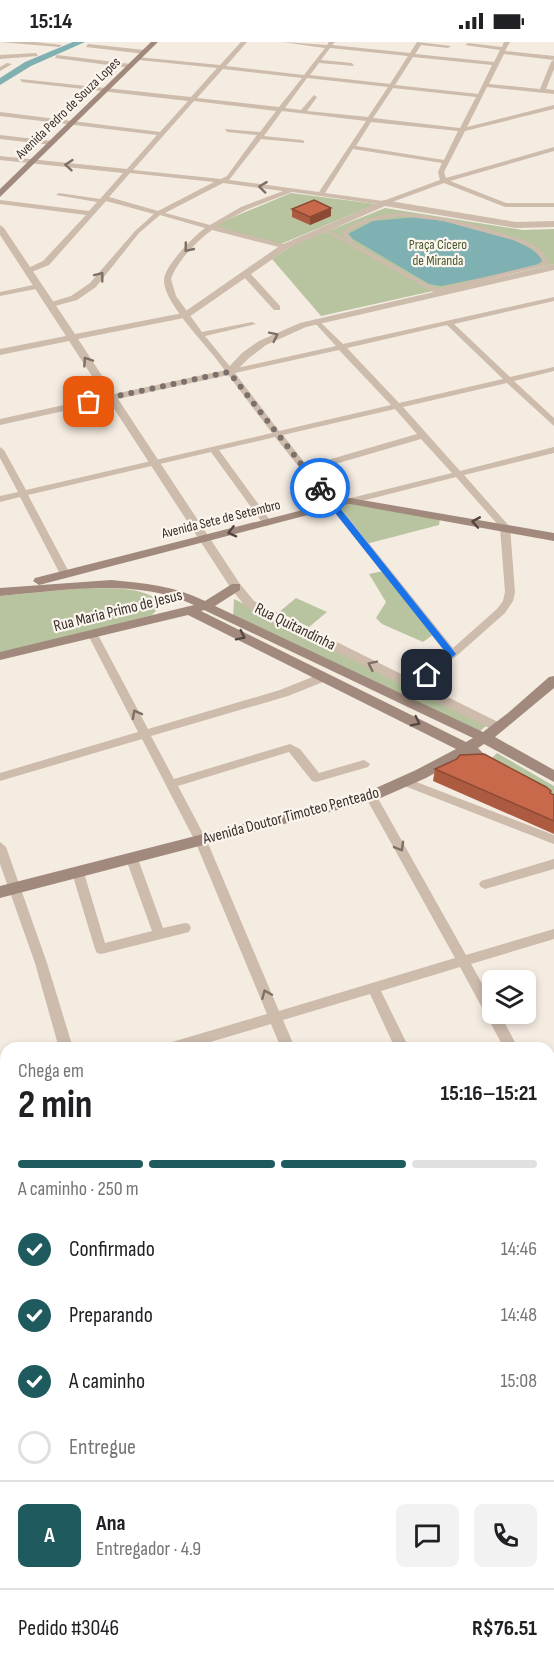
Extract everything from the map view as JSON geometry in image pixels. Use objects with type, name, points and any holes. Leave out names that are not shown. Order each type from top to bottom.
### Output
[{"type":"main road","name":"Avenida Pedro de Souza Lopes","points":[[0,194],[155,42]]},
{"type":"main road","name":"Avenida Sete de Setembro","points":[[0,591],[350,501]]},
{"type":"main road","points":[[350,501],[554,537]]},
{"type":"main road","name":"Rua Quitandinha","points":[[0,591],[111,584],[149,587],[185,597],[232,617],[484,739],[554,777]]},
{"type":"main road","points":[[149,587],[163,597],[165,602],[164,611],[154,619]]},
{"type":"main road","points":[[232,617],[233,589]]},
{"type":"main road","name":"Rua Maria Primo de Jesus","points":[[1,656],[93,635],[206,605],[233,589]]},
{"type":"main road","name":"Rua Quitandinha","points":[[188,610],[485,758]]},
{"type":"main road","name":"Avenida Doutor Timoteo Penteado","points":[[0,892],[371,796],[406,782],[469,749],[551,688]]},
{"type":"street","points":[[3,42],[59,45]]},
{"type":"street","points":[[29,271],[46,262],[244,42]]},
{"type":"street","points":[[285,42],[389,50],[410,55],[496,64]]},
{"type":"street","points":[[444,181],[441,172],[507,42]]},
{"type":"street","points":[[321,194],[419,43],[448,46]]},
{"type":"street","points":[[51,305],[74,298],[93,285],[137,232],[159,213],[224,181],[331,44]]},
{"type":"street","points":[[468,45],[554,60],[550,92],[486,85]]},
{"type":"street","points":[[88,46],[222,67],[390,86],[434,88],[481,96]]},
{"type":"street","points":[[0,57],[36,55]]},
{"type":"street","points":[[57,57],[131,66]]},
{"type":"street","points":[[317,61],[352,65]]},
{"type":"street","points":[[0,69],[9,64]]},
{"type":"street","points":[[22,80],[462,130],[554,107]]},
{"type":"street","points":[[302,113],[314,97]]},
{"type":"street","points":[[0,114],[160,134]]},
{"type":"street","points":[[227,130],[302,142]]},
{"type":"street","points":[[0,137],[52,143]]},
{"type":"street","points":[[352,147],[446,162]]},
{"type":"street","points":[[0,352],[186,315],[284,247],[322,228],[386,206],[444,181],[554,149]]},
{"type":"street","points":[[0,158],[224,181],[505,223],[554,224]]},
{"type":"street","points":[[444,181],[505,205],[554,205]]},
{"type":"street","points":[[292,190],[231,214],[208,227],[188,247],[167,279],[171,295],[305,470],[452,654]]},
{"type":"street","points":[[59,195],[102,200],[159,213],[284,247]]},
{"type":"street","points":[[0,202],[90,213]]},
{"type":"street","points":[[322,228],[435,291],[546,264],[545,257],[539,251],[509,237],[472,225],[419,216],[386,206]]},
{"type":"street","points":[[352,216],[364,222]]},
{"type":"street","points":[[353,244],[344,232],[364,222],[382,217],[419,216]]},
{"type":"street","points":[[0,228],[204,539],[233,589],[250,604],[267,614],[499,728]]},
{"type":"street","points":[[229,372],[255,346],[283,332],[318,321],[554,267]]},
{"type":"street","points":[[246,274],[277,308]]},
{"type":"street","points":[[0,294],[38,286]]},
{"type":"street","points":[[0,422],[553,299]]},
{"type":"street","points":[[318,321],[506,527],[510,592],[508,601],[501,611],[415,686]]},
{"type":"street","points":[[448,322],[554,423]]},
{"type":"street","points":[[201,334],[252,324]]},
{"type":"street","points":[[0,499],[215,451],[554,369]]},
{"type":"street","points":[[305,470],[424,435]]},
{"type":"street","points":[[0,450],[65,574]]},
{"type":"street","name":"Avenida Sete de Setembro","points":[[350,501],[554,450]]},
{"type":"street","points":[[215,451],[267,523]]},
{"type":"street","points":[[379,506],[380,492]]},
{"type":"street","points":[[93,635],[173,783],[201,841],[285,1042]]},
{"type":"street","points":[[0,777],[284,693],[324,677]]},
{"type":"street","points":[[173,783],[287,748],[296,752],[316,778],[364,764]]},
{"type":"street","points":[[406,782],[554,840]]},
{"type":"street","points":[[371,796],[482,994]]},
{"type":"street","points":[[0,847],[16,888],[64,1042]]},
{"type":"street","points":[[132,859],[159,934]]},
{"type":"street","points":[[485,884],[554,864]]},
{"type":"street","points":[[78,873],[101,949],[185,928]]},
{"type":"street","points":[[192,1042],[554,934]]},
{"type":"street","points":[[374,988],[399,1042]]},
{"type":"street","points":[[498,1024],[508,1042]]},
{"type":"green space","points":[[291,193],[376,204],[281,244],[212,226]]},
{"type":"green space","name":"Praça Cícero de Miranda","points":[[385,208],[523,230],[554,229],[554,264],[321,316],[272,259],[293,245]]},
{"type":"green space","points":[[354,503],[440,518],[439,525],[366,544],[337,508]]},
{"type":"green space","points":[[384,571],[434,634],[423,642],[382,624],[376,618],[386,602],[369,574]]},
{"type":"green space","points":[[84,588],[115,588],[135,591],[145,593],[163,603],[152,615],[0,654],[0,596]]},
{"type":"green space","points":[[296,598],[327,612],[309,627],[279,612]]},
{"type":"green space","points":[[234,599],[488,724],[477,734],[233,617]]},
{"type":"green space","points":[[497,753],[554,786],[554,795],[492,758]]},
{"type":"water","name":"Praça Cícero de Miranda","points":[[417,217],[465,225],[506,237],[536,252],[542,261],[534,267],[441,286],[429,284],[348,234],[373,221]]},
{"type":"building","points":[[314,200],[331,208],[310,217],[292,209]]},
{"type":"building","points":[[484,754],[551,791],[550,793],[554,795],[554,821],[435,769],[457,759],[460,755]]},
{"type":"waterway","points":[[0,82],[28,64],[81,42]]},
{"type":"way so far","points":[[89,402],[229,372],[320,488]]},
{"type":"route","points":[[320,488],[452,654],[427,675]]}]
